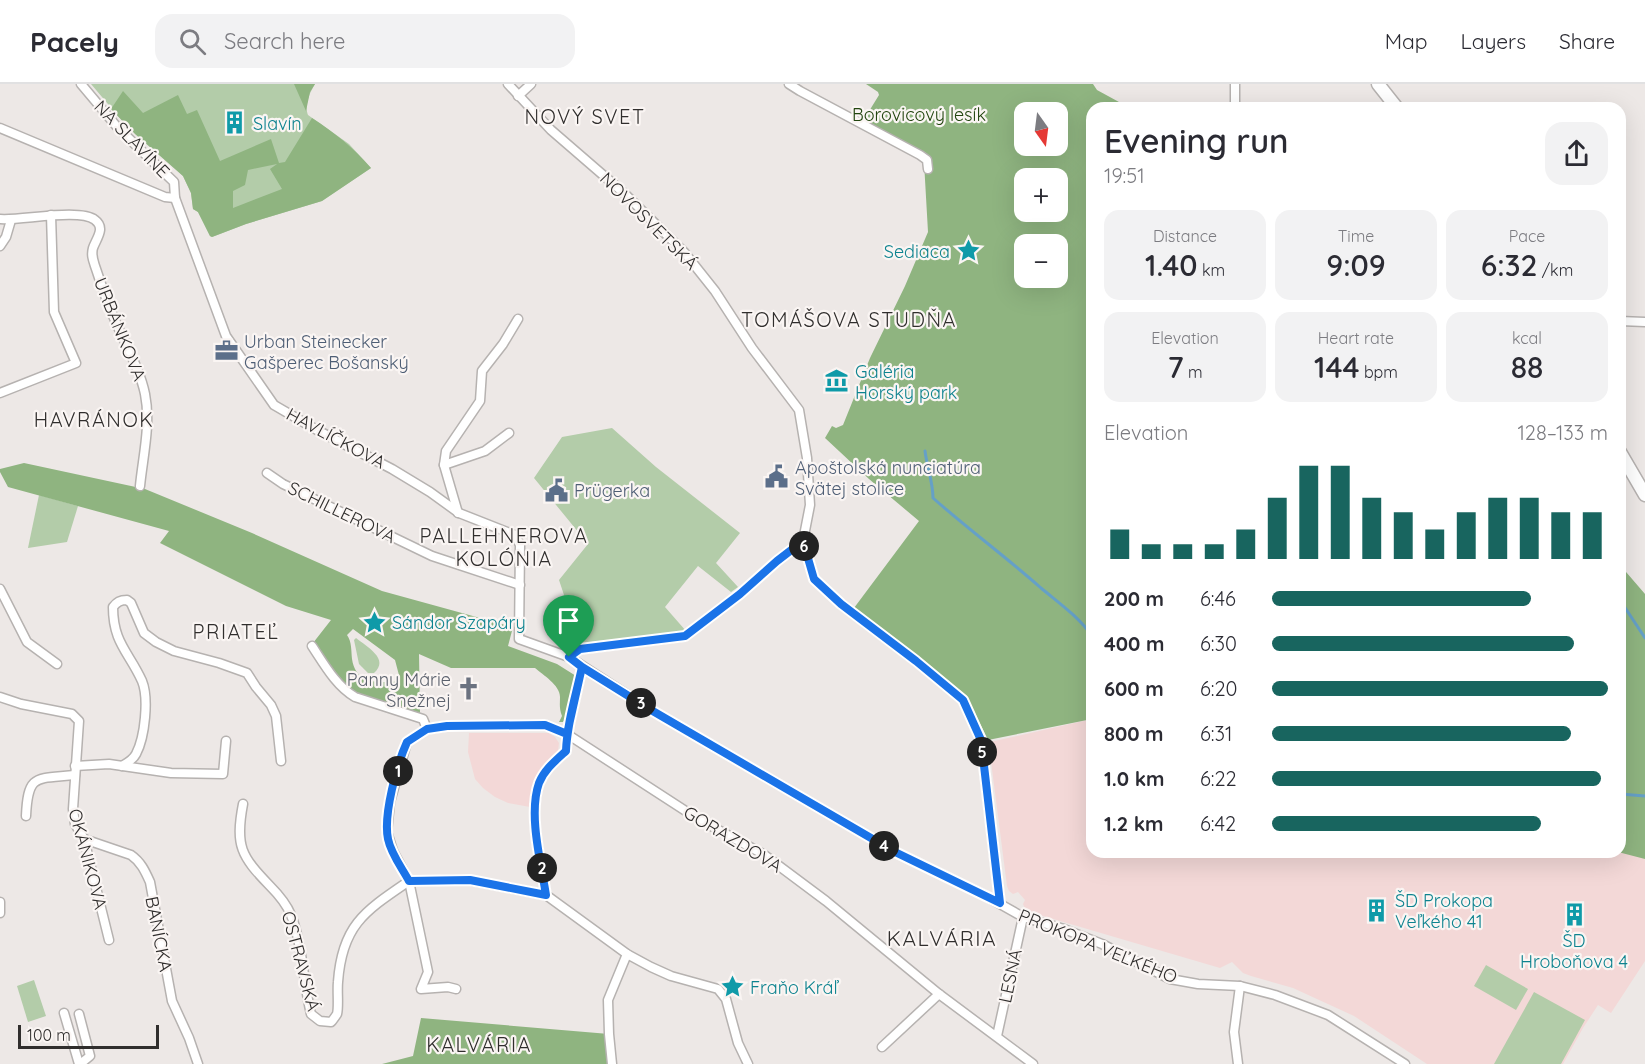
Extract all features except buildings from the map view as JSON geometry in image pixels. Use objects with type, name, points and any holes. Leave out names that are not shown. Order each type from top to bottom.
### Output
[{"type":"street","name":"NA SLAVÍNE","points":[[81,84],[118,128],[174,182],[175,198]]},
{"type":"street","name":"NOVOSVETSKÁ","points":[[508,84],[551,130],[625,194],[684,252],[715,291],[752,348],[799,410],[807,458],[810,505],[803,541]]},
{"type":"street","points":[[518,96],[531,84]]},
{"type":"street","points":[[789,84],[921,155],[927,160],[928,169]]},
{"type":"street","points":[[1235,84],[1235,102]]},
{"type":"street","points":[[1378,84],[1392,102]]},
{"type":"street","points":[[0,128],[165,197],[175,198]]},
{"type":"street","name":"HAVLÍČKOVA","points":[[175,198],[226,336],[274,405],[392,469],[459,513],[515,535],[520,545],[519,639]]},
{"type":"street","points":[[0,219],[51,215],[54,312],[76,363],[0,393]]},
{"type":"street","name":"URBÁNKOVA","points":[[51,215],[91,217],[98,221],[100,226],[100,234],[93,248],[93,259],[112,315],[145,392],[147,415],[140,486]]},
{"type":"street","points":[[0,246],[6,237],[10,220]]},
{"type":"street","points":[[459,513],[444,465],[446,451],[480,401],[482,371],[503,344],[518,319]]},
{"type":"street","points":[[1626,321],[1645,322]]},
{"type":"street","points":[[444,465],[485,451],[509,433]]},
{"type":"street","points":[[1626,462],[1645,495]]},
{"type":"street","name":"SCHILLEROVA","points":[[267,473],[283,484],[432,556],[520,585]]},
{"type":"street","points":[[569,657],[580,649],[685,636],[803,541],[814,579],[841,604],[963,700],[981,740],[1000,903]]},
{"type":"street","points":[[0,589],[27,642],[57,664]]},
{"type":"street","points":[[122,766],[135,756],[139,745],[143,728],[145,693],[142,681],[122,647],[113,622],[113,607],[122,600],[128,600],[131,603],[144,633],[156,642],[174,651],[247,673],[271,705],[276,716],[281,761]]},
{"type":"street","name":"PROKOPA VEĽKÉHO","points":[[519,639],[569,657],[651,710],[895,852],[1000,903],[1023,917],[1064,929],[1102,944],[1170,979],[1198,984],[1240,986],[1275,994],[1328,1015],[1405,1064]]},
{"type":"street","points":[[312,646],[330,673],[348,693],[423,718],[427,729],[411,739],[405,747],[394,785],[387,832],[389,841],[409,881],[428,972],[421,989],[448,987],[456,989]]},
{"type":"street","points":[[546,895],[534,812],[536,797],[545,772],[566,751],[567,734],[582,667]]},
{"type":"street","name":"OKÁNIKOVA","points":[[0,697],[72,714],[78,718],[73,814],[78,830],[84,839],[109,940]]},
{"type":"street","name":"GORAZDOVA","points":[[427,729],[447,726],[541,725],[567,734],[698,819],[763,854],[826,901],[939,994],[1033,1064]]},
{"type":"street","points":[[75,766],[109,764],[171,773],[223,774],[226,741]]},
{"type":"street","points":[[26,816],[27,794],[32,783],[43,778],[75,775]]},
{"type":"street","name":"OSTRAVSKÁ","points":[[243,804],[240,822],[242,851],[260,875],[285,901],[297,934],[311,1014],[320,1021],[331,1022],[337,1014],[340,960],[348,937],[372,907],[409,881]]},
{"type":"street","name":"BANÍCKA","points":[[84,839],[131,855],[137,859],[146,874],[150,882],[172,1001],[198,1064]]},
{"type":"street","points":[[409,881],[470,880],[546,895],[627,954],[671,976],[718,989],[726,999],[738,1043],[748,1064]]},
{"type":"street","points":[[0,902],[0,914]]},
{"type":"street","name":"LESNÁ","points":[[997,1036],[1023,917]]},
{"type":"street","points":[[612,1064],[608,1000],[627,954]]},
{"type":"street","points":[[1238,1064],[1234,1032],[1240,986]]},
{"type":"street","points":[[882,1047],[939,994]]},
{"type":"street","points":[[64,1013],[80,1064],[90,1056],[79,1014]]},
{"type":"shaded area","points":[[1086,720],[1086,858],[1626,858],[1626,853],[1645,858],[1645,961],[1611,1013],[1598,1005],[1563,1064],[1427,1064],[1354,1016],[1293,988],[1243,973],[1232,962],[1220,968],[1026,911],[1023,904],[1025,900],[1018,892],[1013,894],[1009,891],[1007,886],[990,742]]},
{"type":"shaded area","points":[[469,733],[549,733],[555,737],[559,743],[558,751],[536,780],[530,807],[508,803],[495,797],[475,779],[468,752]]},
{"type":"green space","points":[[91,84],[315,84],[307,103],[308,115],[349,144],[371,168],[322,201],[212,237],[198,212],[193,209],[191,193],[183,176],[124,123]]},
{"type":"green space","points":[[294,84],[315,84],[310,92],[306,111]]},
{"type":"green space","name":"Borovicový lesík","points":[[866,84],[1093,84],[1097,90],[1119,102],[1086,102],[1086,720],[988,740],[974,711],[960,692],[854,608],[919,521],[825,438],[832,426],[836,428],[843,425],[870,358],[928,232],[924,162],[927,154],[863,121],[879,95]]},
{"type":"green space","points":[[123,91],[143,113],[178,95],[187,114],[197,110],[220,161],[271,139],[279,163],[285,162],[312,118],[343,141],[371,168],[322,201],[212,237],[198,212],[193,209],[191,193],[183,176],[135,134],[111,109]],"holes":[[[277,164],[270,169],[282,189],[233,208],[233,191],[245,185],[248,170]]]},
{"type":"green space","points":[[612,428],[656,467],[740,533],[716,563],[738,587],[731,592],[698,566],[665,607],[686,631],[574,644],[592,621],[566,601],[559,580],[588,544],[534,478],[562,437]]},
{"type":"green space","points":[[24,463],[145,489],[252,533],[382,591],[513,627],[508,646],[557,664],[576,676],[568,715],[563,722],[559,722],[562,716],[557,688],[535,668],[451,668],[419,654],[420,715],[361,697],[340,681],[313,643],[331,620],[286,606],[160,543],[169,531],[8,487],[0,469]],"holes":[[[353,629],[395,660],[399,681],[376,682],[363,678],[354,667],[351,644],[347,635]]]},
{"type":"green space","points":[[39,495],[78,506],[67,542],[28,548]]},
{"type":"green space","points":[[1626,572],[1645,594],[1645,859],[1626,854]]},
{"type":"green space","points":[[356,638],[371,649],[378,658],[378,668],[374,673],[368,673],[359,664],[354,640]]},
{"type":"green space","points":[[1486,965],[1528,989],[1516,1010],[1474,986]]},
{"type":"green space","points":[[34,980],[46,1016],[28,1022],[17,986]]},
{"type":"green space","points":[[1534,992],[1585,1020],[1561,1064],[1494,1064]]},
{"type":"green space","name":"KALVÁRIA","points":[[421,1018],[609,1034],[612,1064],[382,1064],[413,1056]]},
{"type":"waterway","points":[[925,451],[933,498],[1068,610],[1086,629]]},
{"type":"waterway","points":[[1626,609],[1645,638]]},
{"type":"waterway","points":[[1626,794],[1645,796]]},
{"type":"place","name":"Slavín","points":[[235,123]]},
{"type":"place","name":"Sediaca","points":[[968,251]]},
{"type":"place","name":"Urban Steinecker Gašperec Bošanský","points":[[226,351]]},
{"type":"place","name":"Galéria Horský park","points":[[837,381]]},
{"type":"place","name":"Apoštolská nunciatúra Svätej stolice","points":[[777,477]]},
{"type":"place","name":"Prügerka","points":[[556,490]]},
{"type":"place","name":"Sándor Szapáry","points":[[374,622]]},
{"type":"place","name":"Panny Márie Snežnej","points":[[469,689]]},
{"type":"place","name":"ŠD Prokopa Veľkého 41","points":[[1377,910]]},
{"type":"place","name":"ŠD Hroboňova 4","points":[[1574,914]]},
{"type":"place","name":"Fraňo Kráľ","points":[[732,987]]},
{"type":"district","name":"NOVÝ SVET","points":[[585,116]]},
{"type":"district","name":"TOMÁŠOVA STUDŇA","points":[[849,319]]},
{"type":"district","name":"HAVRÁNOK","points":[[94,419]]},
{"type":"district","name":"PALLEHNEROVA KOLÓNIA","points":[[504,546]]},
{"type":"district","name":"PRIATEĽ","points":[[236,631]]},
{"type":"district","name":"KALVÁRIA","points":[[942,938]]},
{"type":"district","name":"KALVÁRIA","points":[[479,1044]]},
{"type":"route","points":[[569,657],[580,649],[685,636],[803,541],[814,579],[841,604],[963,700],[981,740],[1000,903],[895,852],[651,710],[582,667],[571,719],[567,734],[566,751],[545,772],[536,797],[534,812],[546,895],[470,880],[409,881],[393,851],[387,832],[390,802],[407,742],[427,729],[447,726],[545,725],[567,734],[582,667],[569,657]]}]
